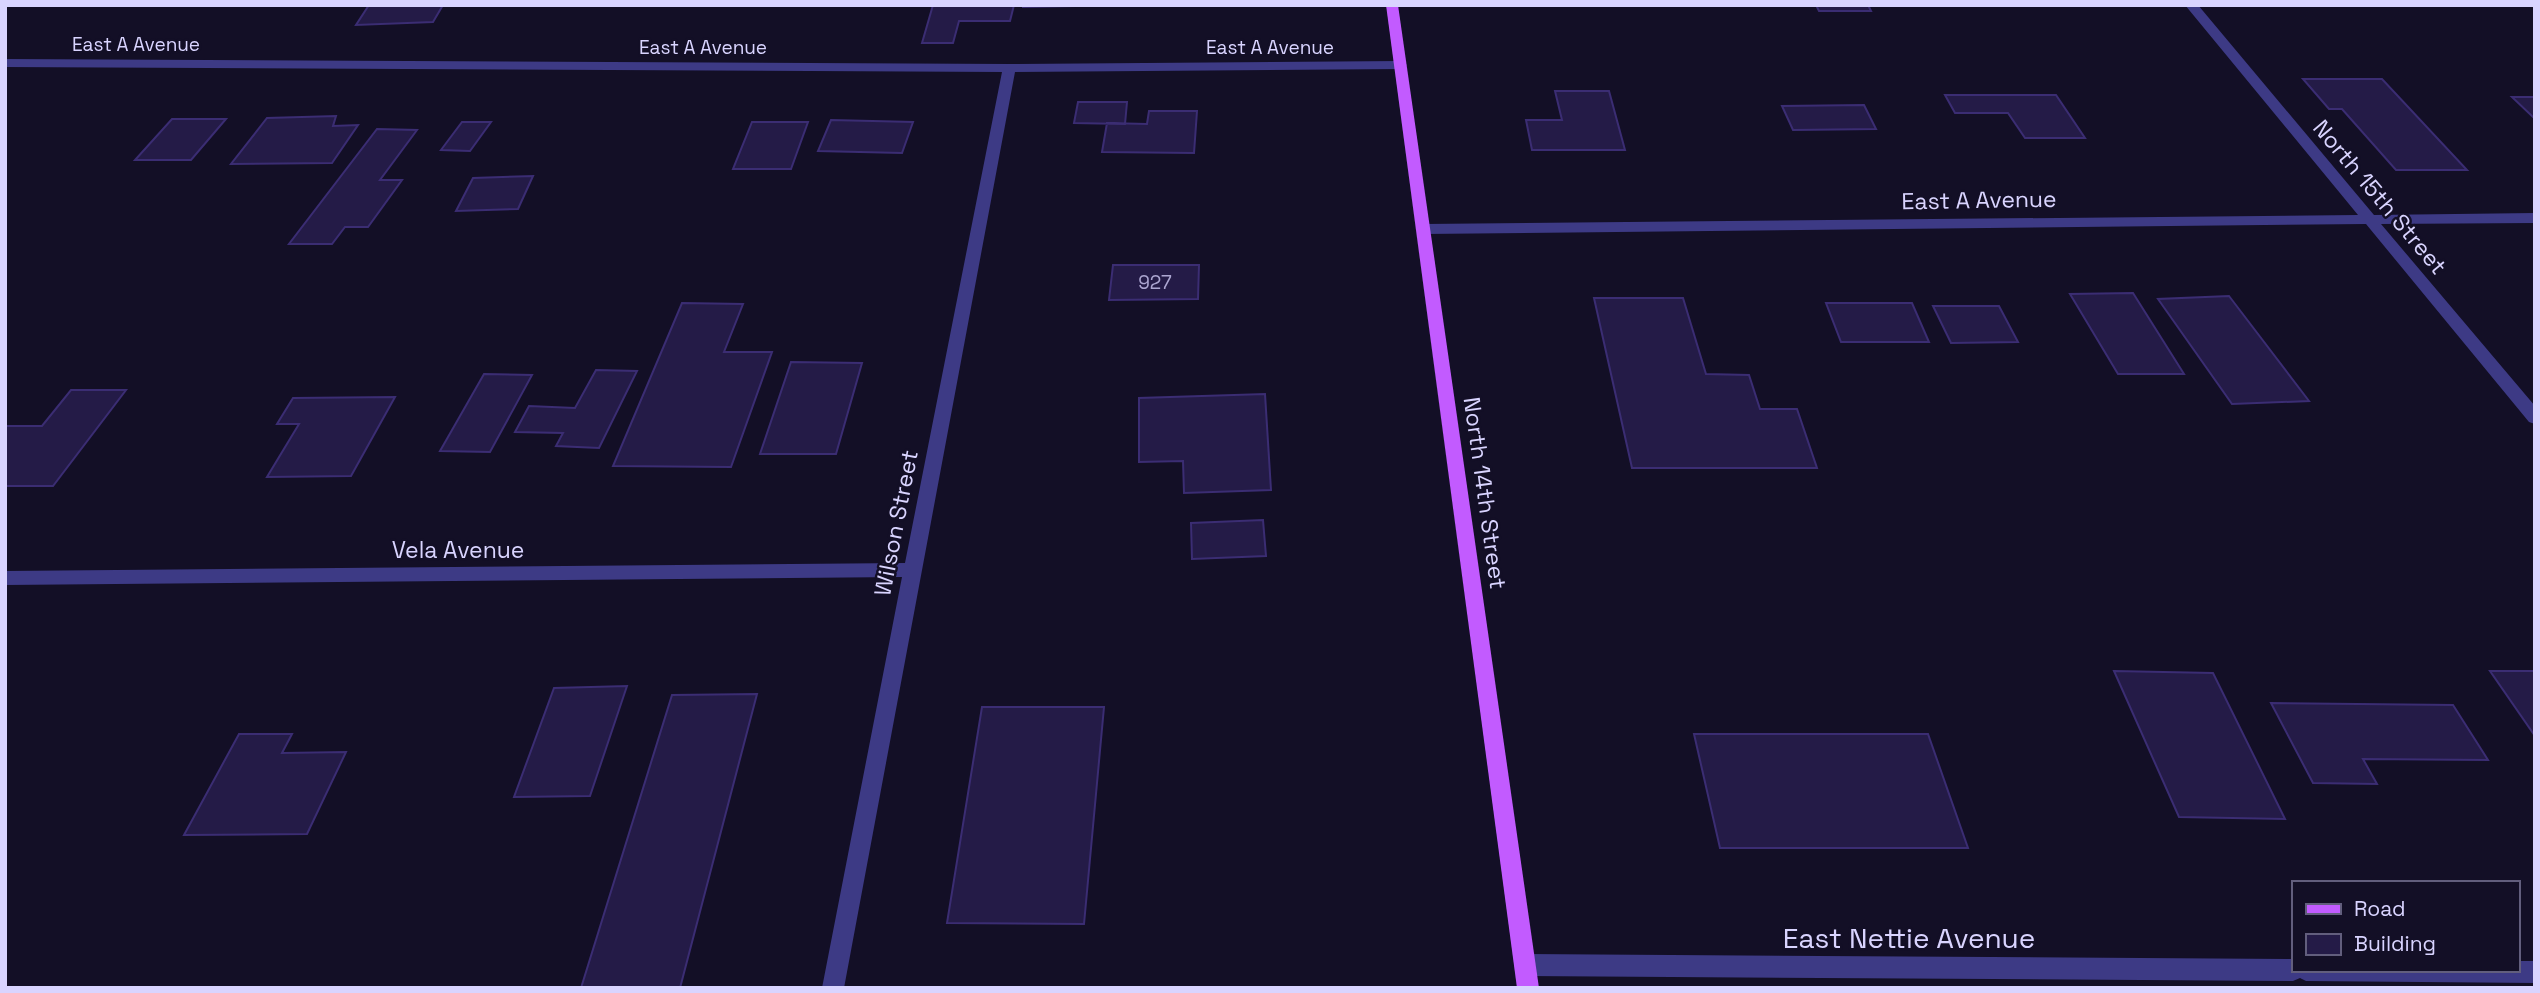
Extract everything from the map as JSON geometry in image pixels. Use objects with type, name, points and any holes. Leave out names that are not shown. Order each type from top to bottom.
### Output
[{"type":"main road","name":"North 14th Street","points":[[1392,5],[1528,988]]},
{"type":"street","name":"North 15th Street","points":[[2191,5],[2535,418]]},
{"type":"street","name":"East A Avenue","points":[[5,63],[1009,68],[1401,65]]},
{"type":"street","name":"Wilson Street","points":[[833,988],[1009,68]]},
{"type":"street","name":"East A Avenue","points":[[1424,229],[2535,218]]},
{"type":"street","name":"Vela Avenue","points":[[5,578],[912,570]]},
{"type":"street","name":"East Nettie Avenue","points":[[1525,965],[2292,970]]},
{"type":"building","points":[[369,5],[443,5],[433,22],[356,25]]},
{"type":"building","points":[[933,5],[1014,5],[1010,21],[959,21],[953,43],[922,43]]},
{"type":"building","points":[[1023,5],[1130,5],[1023,7]]},
{"type":"building","points":[[1816,5],[1868,5],[1871,11],[1819,11]]},
{"type":"building","points":[[2303,79],[2382,79],[2467,170],[2396,170],[2342,109],[2329,109]]},
{"type":"building","points":[[1555,91],[1609,91],[1625,150],[1532,150],[1526,120],[1562,120]]},
{"type":"building","points":[[1945,95],[2056,95],[2085,138],[2025,138],[2008,113],[1955,113]]},
{"type":"building","points":[[2512,97],[2535,97],[2535,119]]},
{"type":"building","points":[[1078,102],[1127,102],[1125,124],[1074,123]]},
{"type":"building","points":[[1864,105],[1876,129],[1793,130],[1782,106]]},
{"type":"building","points":[[1149,111],[1197,111],[1194,153],[1102,152],[1107,123],[1147,124]]},
{"type":"building","points":[[336,116],[333,126],[358,125],[332,163],[231,164],[267,118]]},
{"type":"building","points":[[172,119],[226,119],[191,160],[135,160]]},
{"type":"building","points":[[831,120],[913,122],[902,153],[818,151]]},
{"type":"building","points":[[462,122],[491,122],[470,151],[441,150]]},
{"type":"building","points":[[752,122],[808,122],[791,169],[733,169]]},
{"type":"building","points":[[377,129],[417,130],[380,180],[402,180],[368,227],[345,227],[332,244],[289,244]]},
{"type":"building","points":[[533,176],[518,209],[456,211],[473,178]]},
{"type":"building","points":[[1113,265],[1199,265],[1198,299],[1109,300]]},
{"type":"building","points":[[2133,293],[2184,374],[2118,374],[2070,294]]},
{"type":"building","points":[[2229,296],[2309,401],[2232,404],[2158,299]]},
{"type":"building","points":[[1594,298],[1683,298],[1706,374],[1749,375],[1760,409],[1797,409],[1817,468],[1632,468]]},
{"type":"building","points":[[682,303],[743,304],[724,352],[772,352],[731,467],[613,466]]},
{"type":"building","points":[[1826,303],[1912,303],[1929,342],[1841,342]]},
{"type":"building","points":[[1933,306],[1999,306],[2018,342],[1951,343]]},
{"type":"building","points":[[791,362],[862,363],[836,454],[760,454]]},
{"type":"building","points":[[596,370],[637,371],[599,448],[556,446],[563,433],[515,432],[529,406],[575,408]]},
{"type":"building","points":[[484,374],[532,375],[490,452],[440,451]]},
{"type":"building","points":[[71,390],[126,390],[53,486],[5,486],[5,426],[42,426]]},
{"type":"building","points":[[1265,394],[1271,490],[1184,493],[1183,461],[1139,462],[1139,398]]},
{"type":"building","points":[[395,397],[351,476],[267,477],[299,424],[277,424],[293,398]]},
{"type":"building","points":[[1263,520],[1266,556],[1192,559],[1191,523]]},
{"type":"building","points":[[2114,671],[2213,673],[2285,819],[2179,817]]},
{"type":"building","points":[[2490,671],[2535,671],[2535,736]]},
{"type":"building","points":[[627,686],[590,796],[514,797],[554,688]]},
{"type":"building","points":[[757,694],[680,988],[581,988],[672,695]]},
{"type":"building","points":[[2271,703],[2453,705],[2488,760],[2363,759],[2377,784],[2313,783]]},
{"type":"building","points":[[982,707],[1104,707],[1084,924],[947,923]]},
{"type":"building","points":[[239,734],[292,734],[282,753],[346,752],[307,834],[184,835]]},
{"type":"building","points":[[1694,734],[1928,734],[1968,848],[1720,848]]}]
